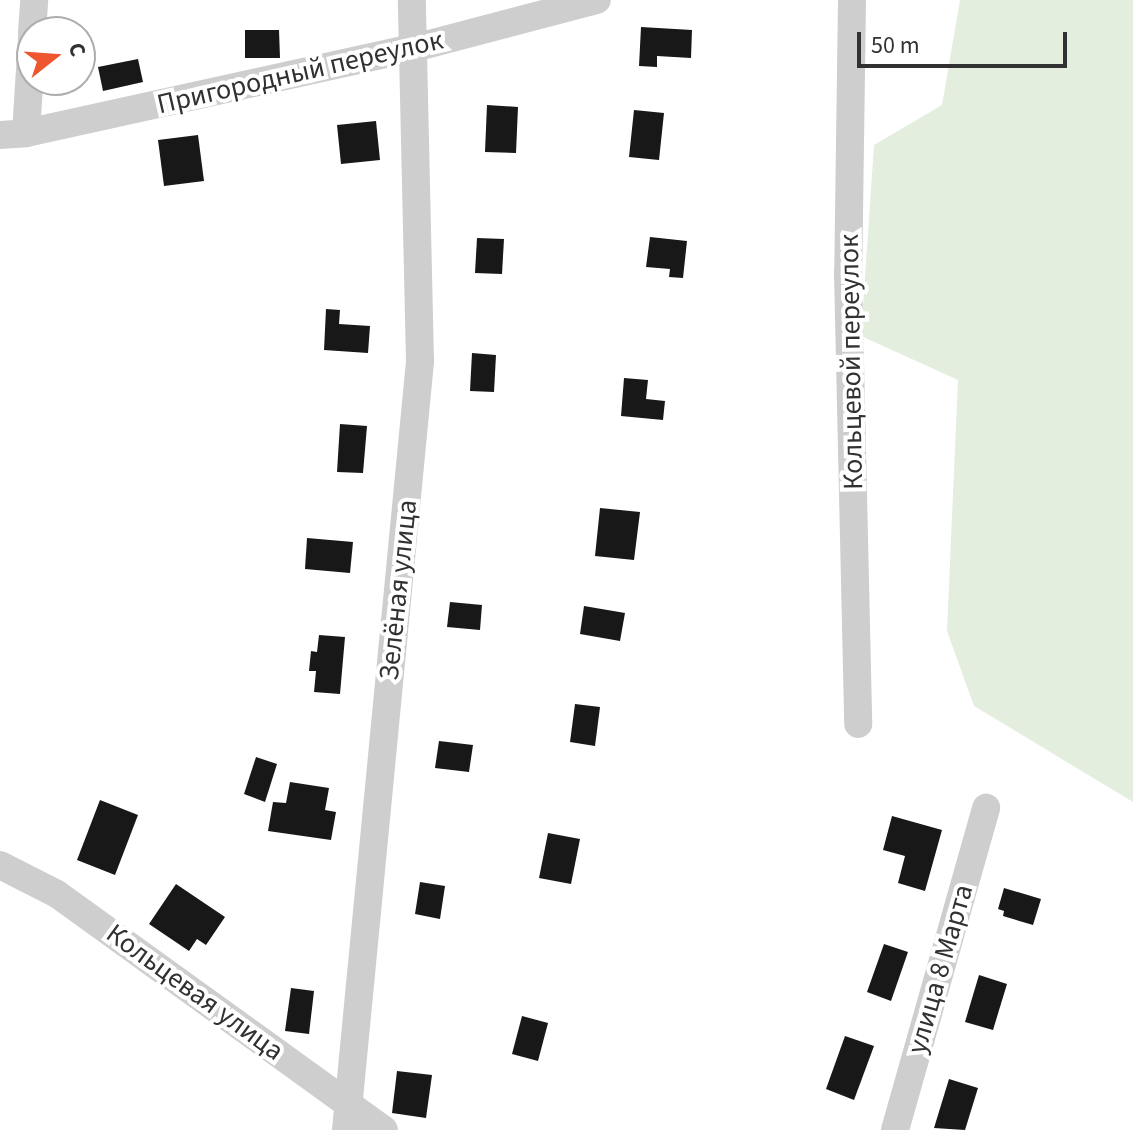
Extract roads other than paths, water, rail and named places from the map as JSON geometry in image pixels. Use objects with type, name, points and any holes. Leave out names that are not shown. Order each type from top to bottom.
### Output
[{"type":"street","name":"Зелёная улица","points":[[347,1116],[420,361],[412,0]]},
{"type":"street","name":"Пригородный переулок","points":[[13,134],[414,48],[597,0]]},
{"type":"street","name":"Кольцевой переулок","points":[[852,0],[848,273],[858,724]]},
{"type":"street","points":[[13,134],[21,96]]},
{"type":"street","name":"улица 8 Марта","points":[[895,1130],[986,808]]},
{"type":"street","name":"Кольцевая улица","points":[[0,865],[57,894],[347,1116],[384,1130]]}]
